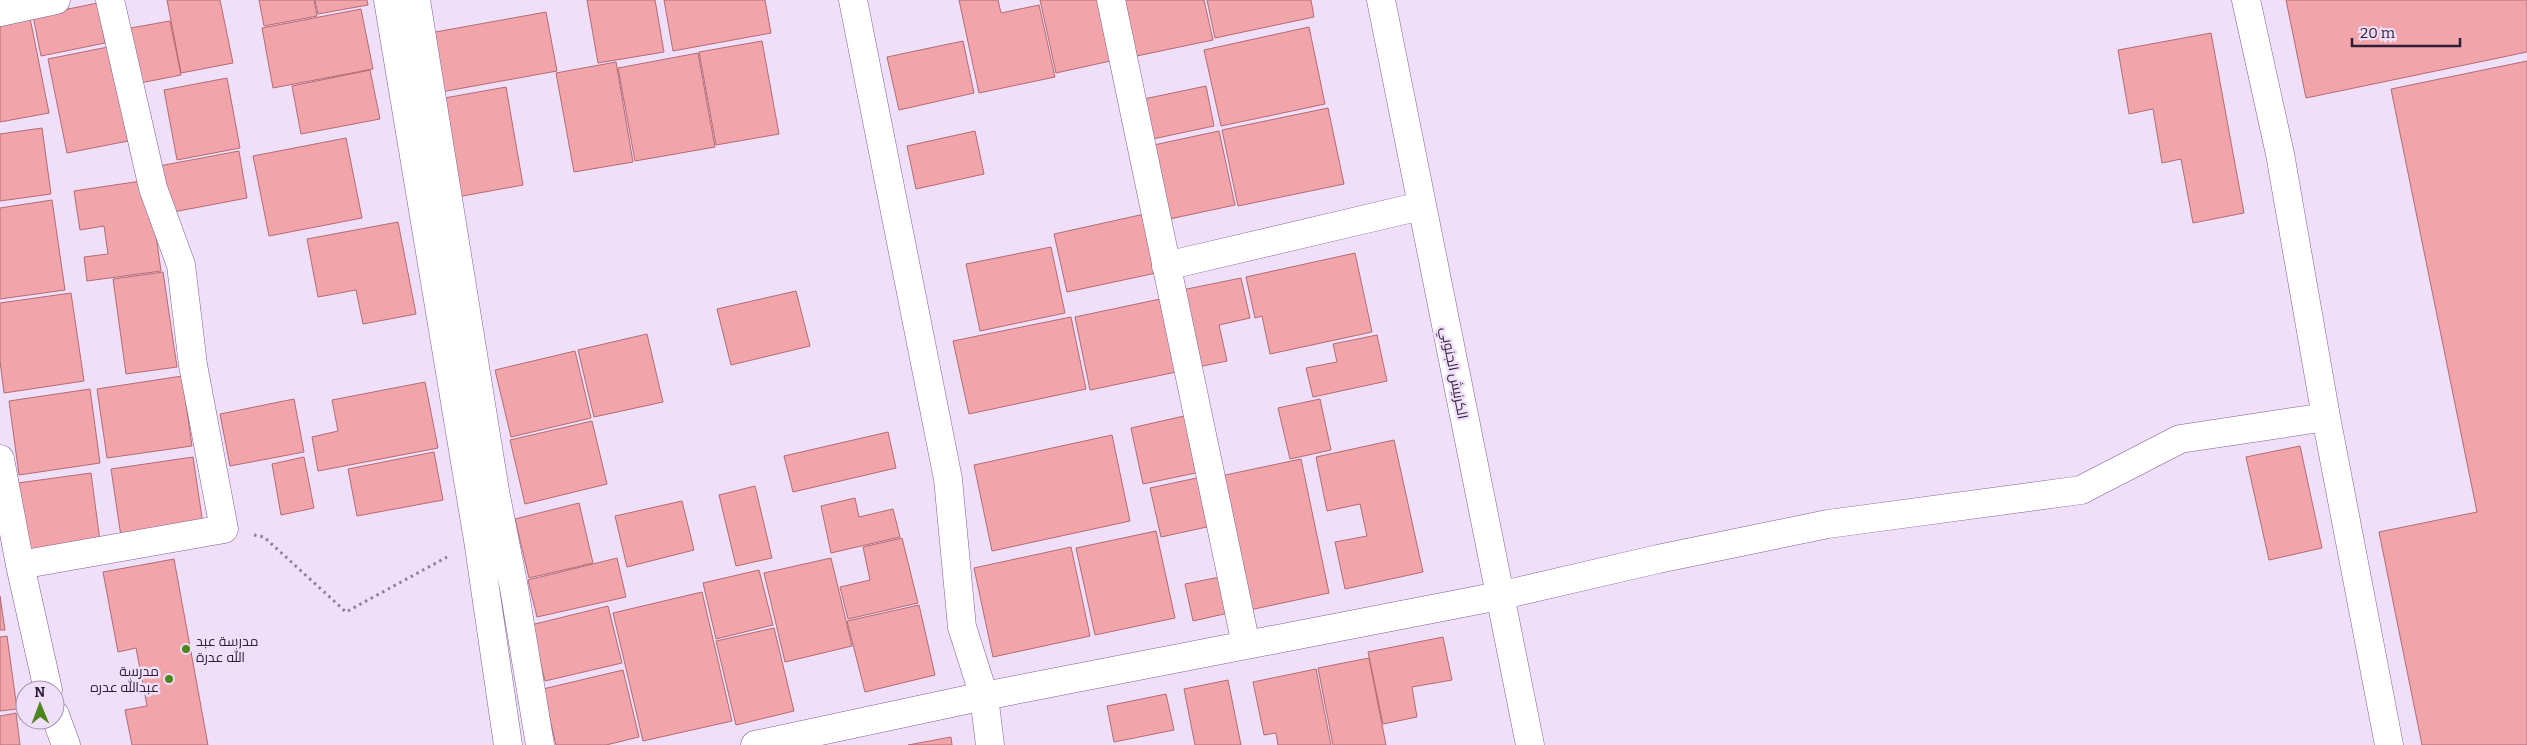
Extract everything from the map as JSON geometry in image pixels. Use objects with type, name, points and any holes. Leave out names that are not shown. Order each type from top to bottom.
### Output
[{"type":"street","points":[[0,12],[56,0]]},
{"type":"street","points":[[20,565],[224,529],[193,366],[181,265],[153,188],[110,0]]},
{"type":"street","points":[[388,0],[478,540],[508,745]]},
{"type":"street","points":[[416,0],[495,491],[514,588],[540,745]]},
{"type":"street","points":[[854,0],[948,479],[962,627],[984,696],[990,745]]},
{"type":"street","points":[[1111,0],[1246,645]]},
{"type":"street","name":"الكرنيش الجنوبي","points":[[1381,0],[1530,745]]},
{"type":"street","points":[[2246,0],[2280,154],[2326,417],[2389,745]]},
{"type":"street","points":[[1166,266],[1421,206]]},
{"type":"street","points":[[755,745],[984,696],[1499,596],[1658,559],[1828,524],[2081,490],[2180,439],[2326,417]]},
{"type":"street","points":[[0,459],[7,535],[20,565],[46,680]]},
{"type":"street","points":[[60,730],[66,745]]},
{"type":"path","points":[[224,529],[264,537],[346,612],[478,540]]},
{"type":"building","points":[[167,0],[220,0],[233,63],[181,73]]},
{"type":"building","points":[[259,0],[314,0],[317,16],[264,26]]},
{"type":"building","points":[[315,0],[367,0],[368,5],[318,14]]},
{"type":"building","points":[[587,0],[655,0],[664,52],[598,63]]},
{"type":"building","points":[[664,0],[765,0],[771,33],[673,51]]},
{"type":"building","points":[[959,0],[998,0],[1001,13],[1039,5],[1055,77],[979,93]]},
{"type":"building","points":[[1040,0],[1103,0],[1115,60],[1056,73]]},
{"type":"building","points":[[1119,0],[1204,0],[1213,40],[1132,57]]},
{"type":"building","points":[[1207,0],[1311,0],[1314,17],[1215,38]]},
{"type":"building","points":[[2286,0],[2527,0],[2527,52],[2306,98]]},
{"type":"building","points":[[98,3],[105,43],[41,56],[33,16]]},
{"type":"building","points":[[361,9],[373,69],[273,88],[262,28]]},
{"type":"building","points":[[546,12],[557,71],[441,92],[430,33]]},
{"type":"building","points":[[30,18],[49,113],[0,122],[0,24]]},
{"type":"building","points":[[170,21],[181,75],[130,85],[119,30]]},
{"type":"building","points":[[1309,27],[1325,104],[1221,126],[1204,50]]},
{"type":"building","points":[[2211,33],[2244,213],[2193,223],[2181,159],[2162,163],[2153,109],[2129,114],[2118,50]]},
{"type":"building","points":[[762,41],[779,134],[716,145],[699,52]]},
{"type":"building","points":[[963,41],[974,93],[899,110],[887,57]]},
{"type":"building","points":[[108,47],[128,141],[67,153],[48,59]]},
{"type":"building","points":[[698,53],[715,147],[635,161],[618,68]]},
{"type":"building","points":[[2527,61],[2527,745],[2422,745],[2379,532],[2477,512],[2391,89]]},
{"type":"building","points":[[616,62],[633,162],[574,172],[556,73]]},
{"type":"building","points":[[370,70],[380,119],[301,134],[292,86]]},
{"type":"building","points":[[227,78],[240,148],[177,160],[164,90]]},
{"type":"building","points":[[1206,86],[1214,126],[1148,140],[1139,100]]},
{"type":"building","points":[[506,87],[523,185],[457,197],[439,99]]},
{"type":"building","points":[[1328,108],[1344,184],[1238,206],[1222,130]]},
{"type":"building","points":[[42,128],[51,194],[0,201],[0,134]]},
{"type":"building","points":[[975,131],[984,174],[916,189],[907,146]]},
{"type":"building","points":[[1219,131],[1235,205],[1165,220],[1149,146]]},
{"type":"building","points":[[346,138],[362,218],[269,236],[253,156]]},
{"type":"building","points":[[239,151],[247,198],[168,213],[159,166]]},
{"type":"building","points":[[148,180],[161,271],[87,281],[84,257],[108,254],[104,226],[80,230],[74,191]]},
{"type":"building","points":[[52,200],[65,290],[0,299],[0,208]]},
{"type":"building","points":[[1149,213],[1161,272],[1067,292],[1054,234]]},
{"type":"building","points":[[398,222],[416,314],[363,324],[356,290],[318,297],[307,239]]},
{"type":"building","points":[[1051,247],[1065,313],[980,331],[966,264]]},
{"type":"building","points":[[1355,253],[1372,332],[1270,354],[1262,316],[1255,318],[1246,277]]},
{"type":"building","points":[[163,272],[177,367],[126,374],[113,279]]},
{"type":"building","points":[[1241,278],[1250,318],[1219,325],[1227,361],[1198,367],[1182,290]]},
{"type":"building","points":[[796,291],[810,346],[731,365],[717,309]]},
{"type":"building","points":[[71,293],[84,381],[4,393],[0,361],[0,303]]},
{"type":"building","points":[[1165,298],[1181,371],[1090,390],[1075,317]]},
{"type":"building","points":[[1071,317],[1086,389],[969,414],[953,341]]},
{"type":"building","points":[[647,334],[663,402],[594,417],[578,350]]},
{"type":"building","points":[[1377,335],[1387,381],[1313,397],[1306,368],[1337,362],[1333,344]]},
{"type":"building","points":[[575,351],[591,418],[511,437],[495,370]]},
{"type":"building","points":[[182,376],[192,446],[107,458],[97,389]]},
{"type":"building","points":[[425,382],[438,448],[318,471],[312,437],[338,431],[332,400]]},
{"type":"building","points":[[90,389],[100,463],[19,475],[9,401]]},
{"type":"building","points":[[294,399],[304,452],[230,466],[220,414]]},
{"type":"building","points":[[1320,399],[1331,450],[1290,459],[1278,408]]},
{"type":"building","points":[[1193,414],[1205,471],[1143,484],[1131,428]]},
{"type":"building","points":[[592,421],[607,484],[525,504],[510,440]]},
{"type":"building","points":[[888,432],[896,468],[793,492],[784,456]]},
{"type":"building","points":[[1112,435],[1130,521],[992,551],[974,465]]},
{"type":"building","points":[[1394,440],[1423,572],[1345,589],[1335,542],[1367,536],[1360,504],[1327,511],[1316,457]]},
{"type":"building","points":[[2300,446],[2322,548],[2269,560],[2246,457]]},
{"type":"building","points":[[434,452],[443,500],[357,516],[348,469]]},
{"type":"building","points":[[193,457],[204,531],[122,543],[111,469]]},
{"type":"building","points":[[304,457],[314,508],[281,515],[272,464]]},
{"type":"building","points":[[1301,459],[1329,593],[1245,611],[1216,477]]},
{"type":"building","points":[[91,473],[101,549],[29,559],[18,483]]},
{"type":"building","points":[[1206,476],[1216,525],[1161,537],[1150,488]]},
{"type":"building","points":[[755,486],[772,558],[736,566],[719,495]]},
{"type":"building","points":[[855,498],[859,517],[893,509],[900,537],[831,553],[821,506]]},
{"type":"building","points":[[682,501],[694,550],[627,567],[615,516]]},
{"type":"building","points":[[579,503],[593,563],[529,578],[515,519]]},
{"type":"building","points":[[1156,531],[1175,618],[1095,635],[1076,548]]},
{"type":"building","points":[[902,538],[918,603],[848,619],[840,587],[870,580],[863,547]]},
{"type":"building","points":[[1071,547],[1090,636],[993,657],[974,568]]},
{"type":"building","points":[[617,558],[626,597],[537,617],[528,580]]},
{"type":"building","points":[[831,558],[852,646],[785,662],[764,573]]},
{"type":"building","name":"مدرسة عبدالله عدره","points":[[174,559],[208,745],[132,745],[125,710],[147,706],[136,648],[118,652],[103,572]]},
{"type":"building","points":[[759,570],[773,625],[716,639],[703,583]]},
{"type":"building","points":[[1225,576],[1233,612],[1193,621],[1185,584]]},
{"type":"building","points":[[702,592],[732,721],[643,741],[613,613]]},
{"type":"building","points":[[0,596],[5,630],[0,630]]},
{"type":"building","points":[[919,605],[935,675],[865,692],[847,621]]},
{"type":"building","points":[[608,606],[622,663],[545,681],[531,625]]},
{"type":"building","points":[[774,628],[794,711],[736,725],[716,641]]},
{"type":"building","points":[[7,636],[15,694],[15,709],[0,711],[0,637]]},
{"type":"building","points":[[1443,637],[1452,680],[1412,687],[1417,717],[1383,724],[1368,652]]},
{"type":"building","points":[[1369,658],[1386,745],[1333,745],[1318,668]]},
{"type":"building","points":[[1316,669],[1331,745],[1278,745],[1276,733],[1264,735],[1253,682]]},
{"type":"building","points":[[623,670],[639,737],[606,745],[556,745],[543,689]]},
{"type":"building","points":[[1228,680],[1241,745],[1195,745],[1184,689]]},
{"type":"building","points":[[1166,694],[1174,730],[1114,742],[1107,706]]},
{"type":"building","points":[[15,713],[15,730],[18,730],[20,745],[0,745],[0,716]]},
{"type":"building","points":[[951,737],[952,745],[908,745]]},
{"type":"place","name":"مدرسة عبد الله عدرة","points":[[186,649]]},
{"type":"place","name":"مدرسة عبدالله عدره","points":[[169,679]]}]
